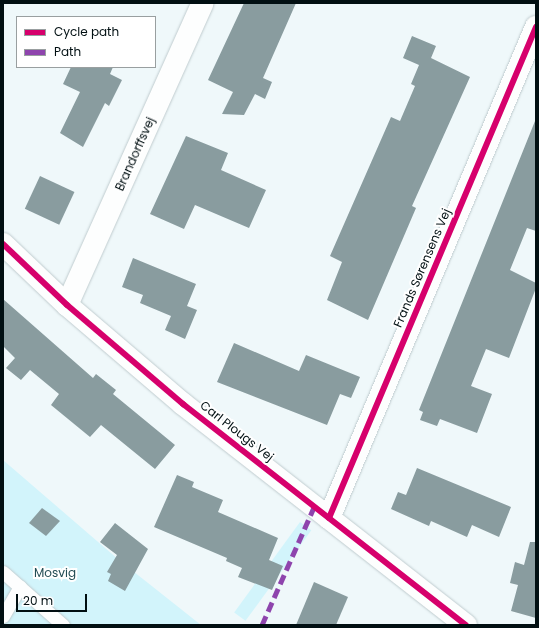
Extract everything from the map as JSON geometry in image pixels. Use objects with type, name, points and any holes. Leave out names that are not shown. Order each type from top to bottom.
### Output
[{"type":"street","name":"Brandorffsvej","points":[[67,305],[203,3]]},
{"type":"street","name":"Frands Sørensens Vej","points":[[329,518],[536,27]]},
{"type":"street","name":"Carl Plougs Vej","points":[[3,244],[67,305],[183,404],[466,625]]},
{"type":"lane","points":[[3,572],[63,625]]},
{"type":"lane","points":[[3,616],[20,587]]},
{"type":"green space","name":"Mosvig","points":[[3,460],[119,560],[201,625],[3,625]]},
{"type":"green space","points":[[300,522],[311,530],[245,621],[234,613]]},
{"type":"building","points":[[244,3],[296,3],[263,78],[272,82],[265,99],[255,94],[244,115],[222,114],[233,92],[208,80]]},
{"type":"building","points":[[412,36],[436,46],[431,58],[470,77],[412,206],[416,208],[368,320],[327,300],[342,262],[330,256],[391,117],[400,121],[415,86],[411,84],[419,65],[403,58]]},
{"type":"building","points":[[71,68],[113,68],[110,74],[122,80],[109,106],[105,103],[83,147],[60,133],[80,92],[63,84]]},
{"type":"building","points":[[535,121],[536,231],[527,228],[510,270],[536,283],[536,288],[509,358],[486,349],[471,386],[492,394],[477,433],[440,419],[437,426],[420,420],[423,412],[419,410]]},
{"type":"building","points":[[186,136],[228,153],[221,170],[266,190],[249,228],[195,205],[184,229],[150,214]]},
{"type":"building","points":[[40,176],[74,192],[59,225],[25,209]]},
{"type":"building","points":[[133,258],[196,284],[187,306],[197,310],[185,339],[165,330],[171,316],[140,303],[143,295],[122,287]]},
{"type":"building","points":[[3,299],[93,378],[96,374],[116,390],[113,394],[175,445],[155,469],[101,425],[90,437],[51,405],[59,394],[30,370],[21,380],[6,368],[15,358],[3,346]]},
{"type":"building","points":[[234,343],[299,371],[306,355],[360,377],[351,398],[340,394],[327,425],[217,382]]},
{"type":"building","points":[[417,468],[511,507],[499,537],[472,525],[467,537],[431,521],[429,526],[391,509],[398,492],[406,495]]},
{"type":"building","points":[[177,475],[194,482],[192,487],[223,500],[218,512],[278,538],[269,560],[283,566],[272,590],[238,577],[242,568],[226,561],[227,558],[154,527]]},
{"type":"building","points":[[42,508],[60,521],[46,536],[29,523]]},
{"type":"building","points":[[115,523],[148,549],[125,591],[108,581],[111,574],[107,572],[117,555],[100,542]]},
{"type":"building","points":[[530,542],[536,542],[536,618],[511,611],[518,585],[510,583],[515,562],[524,565]]},
{"type":"building","points":[[314,582],[348,597],[336,625],[296,625]]},
{"type":"marked path","points":[[262,625],[315,505]]},
{"type":"cycle path","points":[[329,518],[536,27]]},
{"type":"cycle path","points":[[3,244],[67,305],[183,404],[466,625]]}]
